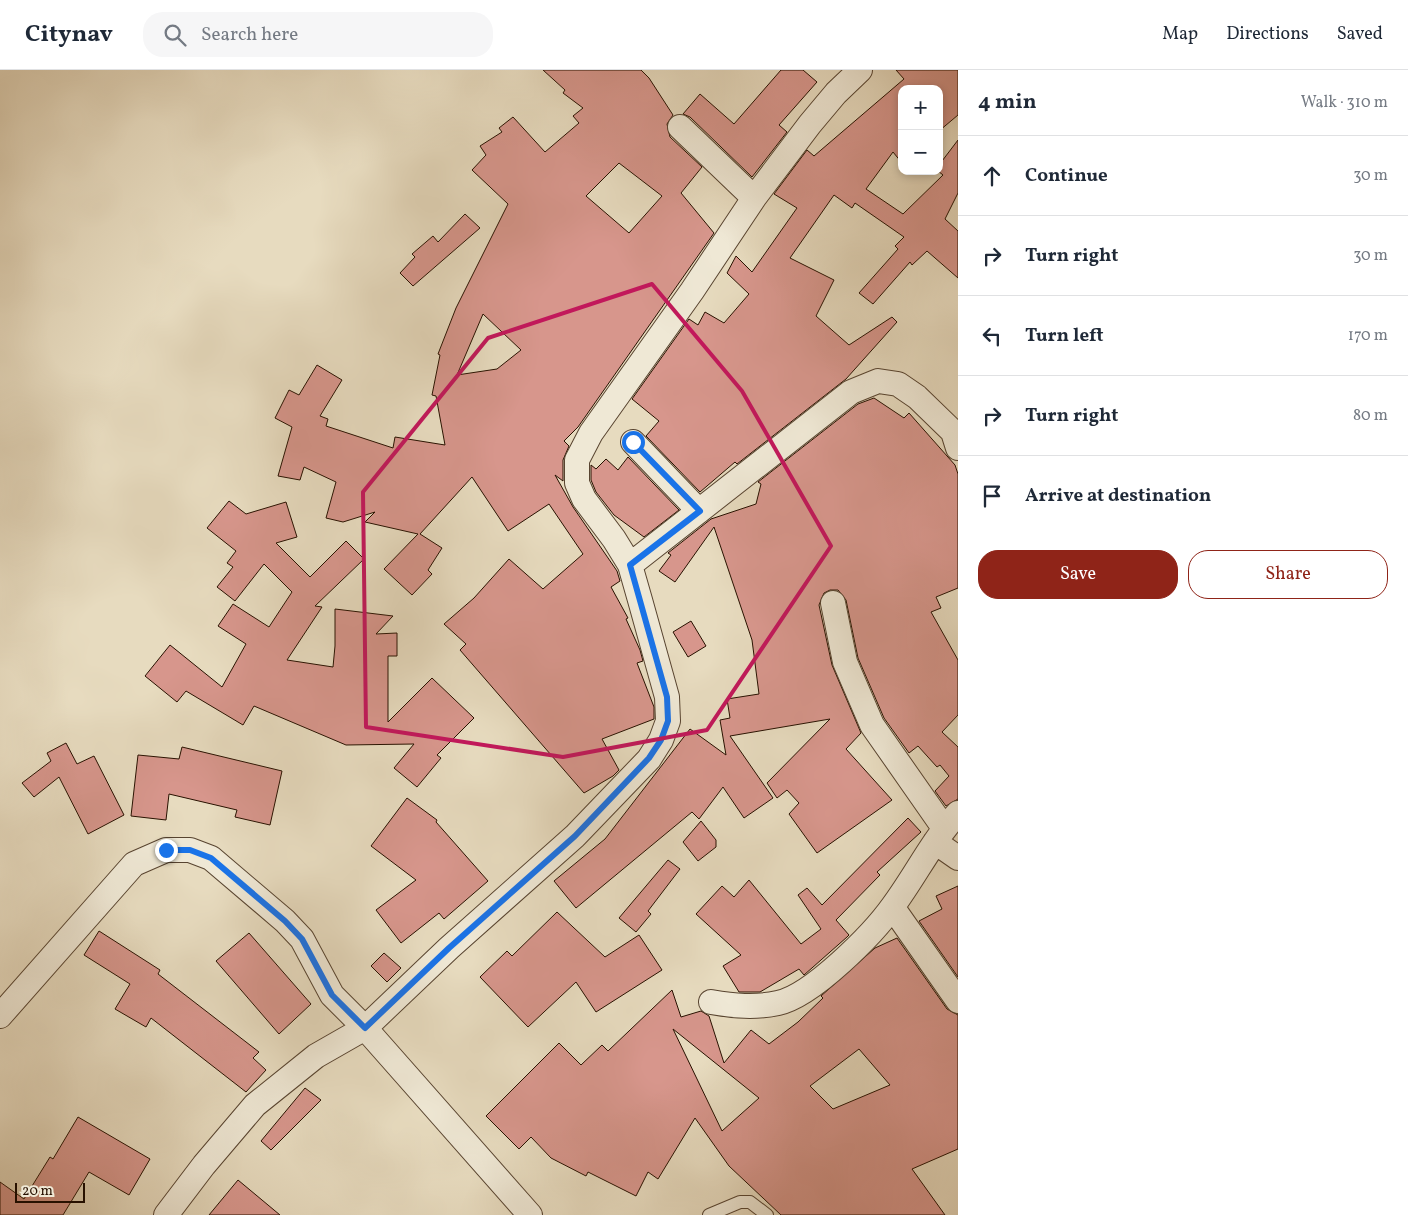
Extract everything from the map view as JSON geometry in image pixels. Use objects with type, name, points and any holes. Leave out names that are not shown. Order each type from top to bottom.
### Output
[{"type":"street","points":[[166,1215],[255,1105],[316,1056],[365,1028],[449,948],[575,836],[649,758],[661,740],[668,721],[667,697],[630,565],[614,539],[584,499],[577,483],[577,460],[590,433],[687,298],[754,198],[810,124],[836,93],[860,70]]},
{"type":"street","points":[[680,127],[754,198]]},
{"type":"street","points":[[630,565],[851,392],[878,382],[898,384],[917,397],[956,436]]},
{"type":"street","points":[[633,442],[700,511]]},
{"type":"street","points":[[833,603],[846,662],[872,725],[946,827],[958,858]]},
{"type":"street","points":[[711,1002],[744,1008],[780,1003],[816,982],[847,959],[893,908],[946,827]]},
{"type":"street","points":[[0,1016],[134,864],[166,850],[190,850],[211,858],[285,921],[302,939],[332,995],[365,1028],[530,1215]]},
{"type":"street","points":[[893,908],[958,1001]]},
{"type":"lane","points":[[708,1215],[740,1202],[750,1202],[767,1215]]},
{"type":"highlighted area","points":[[652,284],[742,391],[831,546],[707,730],[563,757],[366,727],[363,492],[488,338]]},
{"type":"building","points":[[543,70],[641,70],[649,78],[673,115],[667,124],[670,137],[702,167],[681,193],[714,233],[578,427],[564,441],[569,446],[563,460],[563,481],[555,475],[573,507],[617,571],[620,581],[611,587],[628,618],[626,619],[640,650],[643,661],[637,663],[654,707],[654,719],[602,739],[619,770],[613,776],[584,793],[460,650],[466,644],[444,624],[474,598],[509,559],[543,589],[583,554],[549,504],[508,531],[472,477],[420,534],[442,548],[428,570],[432,574],[412,595],[384,569],[418,534],[365,522],[375,512],[343,522],[326,518],[336,482],[304,467],[300,480],[278,476],[292,427],[275,418],[289,390],[299,395],[317,365],[342,380],[320,416],[328,419],[326,426],[393,448],[395,437],[445,445],[436,396],[432,395],[440,355],[438,354],[456,308],[508,204],[472,170],[486,155],[480,146],[502,132],[499,128],[513,117],[545,152],[579,123],[573,116],[583,108],[563,93],[565,90]],"holes":[[[619,163],[662,196],[629,233],[586,196]],[[483,314],[521,350],[497,369],[457,375]]]},
{"type":"building","points":[[781,70],[803,70],[817,82],[779,125],[787,132],[752,177],[690,117],[683,114],[700,94],[734,124]]},
{"type":"building","points":[[896,70],[958,70],[958,115],[943,128],[943,85],[898,85],[898,158],[893,152],[866,189],[903,214],[943,175],[943,160],[958,140],[958,193],[945,219],[958,231],[958,278],[927,251],[912,265],[910,262],[873,304],[859,293],[898,249],[895,246],[904,237],[855,203],[852,208],[834,195],[790,258],[834,280],[816,316],[849,345],[892,317],[897,322],[846,379],[737,464],[735,462],[700,492],[646,436],[659,421],[632,399],[689,319],[698,325],[705,312],[724,323],[749,294],[727,273],[736,256],[752,272],[797,208],[774,194],[807,150],[814,156],[904,79]]},
{"type":"building","points":[[465,214],[480,228],[413,286],[400,273],[415,257],[412,254],[433,236],[438,242]]},
{"type":"building","points":[[874,398],[904,418],[909,413],[955,465],[958,474],[958,588],[936,597],[941,608],[931,612],[958,660],[958,715],[942,732],[958,747],[958,799],[946,806],[935,791],[949,776],[940,765],[937,767],[918,746],[909,753],[884,718],[858,658],[846,600],[838,590],[830,590],[824,593],[819,605],[832,665],[861,733],[846,749],[892,800],[817,853],[789,814],[799,803],[787,790],[777,798],[767,783],[830,719],[730,736],[773,798],[744,818],[723,787],[699,819],[692,812],[576,908],[554,881],[605,839],[690,729],[726,755],[720,720],[730,718],[727,699],[759,694],[752,640],[714,527],[675,582],[659,571],[671,555],[668,553],[711,519],[756,504],[761,484],[758,482],[858,404]]},
{"type":"building","points":[[628,457],[679,510],[644,537],[614,515],[596,492],[591,480],[591,465],[596,469],[606,459],[618,470]]},
{"type":"building","points":[[229,501],[246,514],[286,502],[297,537],[276,543],[310,577],[346,541],[364,559],[315,606],[322,607],[287,660],[333,667],[335,609],[393,616],[376,634],[397,633],[397,656],[388,656],[388,722],[432,678],[474,718],[437,755],[441,758],[417,787],[394,768],[414,744],[346,745],[254,706],[243,725],[186,691],[177,702],[145,676],[170,645],[222,687],[246,644],[218,626],[233,604],[269,627],[292,592],[264,564],[235,601],[217,587],[233,567],[227,563],[236,551],[207,528]]},
{"type":"building","points":[[691,621],[706,646],[688,657],[673,632]]},
{"type":"building","points":[[66,743],[77,764],[94,756],[124,815],[88,834],[59,777],[34,797],[22,783],[51,761],[47,753]]},
{"type":"building","points":[[182,747],[282,771],[270,825],[235,817],[237,810],[169,794],[166,820],[131,816],[138,755],[179,759]]},
{"type":"building","points":[[407,798],[437,820],[436,822],[488,881],[444,919],[439,913],[401,943],[376,910],[416,880],[371,846]]},
{"type":"building","points":[[908,818],[921,832],[877,872],[880,875],[836,920],[849,935],[804,975],[799,969],[760,992],[739,992],[723,966],[741,955],[696,914],[722,886],[734,897],[749,880],[801,944],[821,929],[798,895],[807,888],[822,905]]},
{"type":"building","points":[[701,821],[716,840],[716,847],[698,861],[683,842]]},
{"type":"building","points":[[668,860],[680,869],[648,911],[651,914],[636,932],[619,918]]},
{"type":"building","points":[[958,886],[958,977],[919,921],[942,909],[936,896]]},
{"type":"building","points":[[557,912],[605,957],[639,935],[662,970],[596,1012],[576,982],[528,1027],[480,977],[507,951],[512,956]]},
{"type":"building","points":[[99,931],[160,970],[158,974],[259,1052],[253,1058],[266,1070],[246,1092],[151,1018],[146,1027],[115,1009],[130,984],[84,955]]},
{"type":"building","points":[[249,933],[311,1004],[279,1034],[216,961]]},
{"type":"building","points":[[897,938],[947,1009],[958,1015],[958,1149],[912,1169],[945,1215],[781,1215],[729,1166],[695,1118],[658,1179],[648,1172],[636,1196],[588,1172],[586,1176],[551,1158],[531,1137],[519,1149],[486,1116],[559,1043],[581,1065],[602,1045],[608,1051],[672,990],[681,1017],[701,1011],[709,1016],[724,1063],[751,1030],[769,1044],[798,1022],[823,998],[821,996],[875,948]],"holes":[[[673,1029],[759,1098],[722,1131]],[[859,1049],[890,1085],[833,1109],[810,1086]]]},
{"type":"building","points":[[384,953],[401,968],[387,982],[371,966]]},
{"type":"building","points":[[305,1088],[321,1100],[271,1150],[261,1141]]},
{"type":"building","points":[[78,1117],[150,1159],[129,1195],[89,1172],[63,1215],[0,1215],[0,1182],[24,1199],[50,1157],[53,1159]]},
{"type":"building","points":[[238,1180],[280,1215],[209,1215]]},
{"type":"route","points":[[166,850],[190,850],[211,858],[285,921],[302,939],[332,995],[365,1028],[449,948],[575,836],[649,758],[661,740],[668,721],[667,697],[630,565],[700,511],[633,442]]}]
